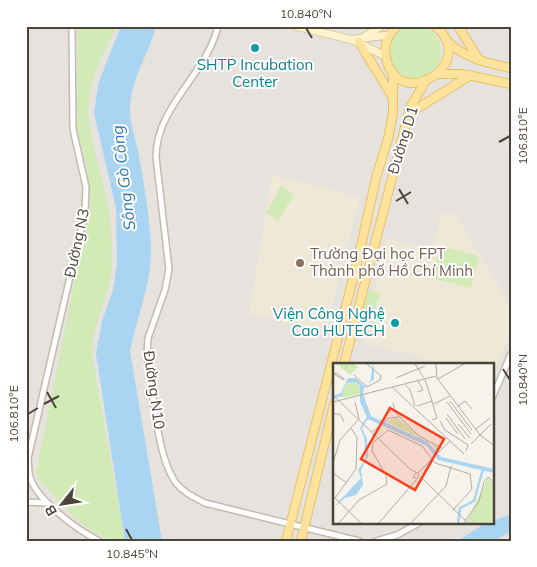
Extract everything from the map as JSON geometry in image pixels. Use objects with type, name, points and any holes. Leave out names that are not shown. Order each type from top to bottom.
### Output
[{"type":"main road","points":[[397,26],[389,35],[385,56],[393,72],[408,82],[425,82],[438,74],[447,58],[445,38]]},
{"type":"main road","points":[[458,26],[479,60]]},
{"type":"main road","points":[[437,27],[445,38],[461,52],[479,60],[510,68]]},
{"type":"main road","points":[[358,40],[394,100]]},
{"type":"main road","name":"Đường D1","points":[[286,541],[388,139],[394,100],[393,72]]},
{"type":"main road","points":[[438,74],[471,75],[511,84]]},
{"type":"main road","points":[[412,115],[471,75]]},
{"type":"main road","name":"Đường D1","points":[[344,363],[386,200],[414,102],[425,82]]},
{"type":"main road","name":"Đường D1","points":[[386,200],[391,194],[414,102]]},
{"type":"main road","points":[[337,346],[348,348]]},
{"type":"main road","points":[[300,541],[333,408]]},
{"type":"main road","points":[[317,473],[323,467],[333,425]]},
{"type":"street","name":"Đường N3","points":[[72,26],[73,130],[86,187],[85,212],[27,459],[29,476],[49,503],[84,533],[99,541]]},
{"type":"street","name":"Đường N10","points":[[218,26],[208,56],[164,120],[157,139],[156,157],[169,269],[165,290],[148,338],[147,354],[164,458],[171,475],[186,493],[205,503],[359,541]]},
{"type":"street","points":[[295,26],[358,40],[385,56]]},
{"type":"street","points":[[358,40],[381,26]]},
{"type":"street","points":[[358,40],[389,35]]},
{"type":"street","points":[[494,394],[511,354]]},
{"type":"street","points":[[26,502],[49,503]]},
{"type":"street","points":[[376,541],[397,535],[417,524]]},
{"type":"shaded area","points":[[26,26],[511,26],[511,541],[26,541]]},
{"type":"shaded area","name":"Trường Đại học FPT Thành phố Hồ Chí Minh","points":[[272,175],[360,197],[326,331],[249,314]]},
{"type":"shaded area","points":[[453,213],[456,216],[511,307],[511,333],[494,370],[494,363],[444,363],[363,343],[387,238],[432,249],[441,215]]},
{"type":"green space","points":[[78,26],[117,26],[103,53],[90,91],[89,101],[92,139],[108,209],[112,254],[109,285],[95,331],[92,354],[125,541],[99,535],[88,528],[40,481],[36,473],[91,201],[87,168],[77,129]]},
{"type":"green space","points":[[410,26],[420,26],[434,33],[441,47],[441,57],[434,71],[420,78],[410,78],[400,74],[393,67],[389,57],[389,47],[393,37],[400,30]]},
{"type":"green space","points":[[281,186],[294,194],[278,221],[266,213]]},
{"type":"green space","points":[[440,246],[479,256],[471,288],[432,278]]},
{"type":"green space","points":[[372,290],[380,294],[373,315],[366,313],[364,309],[368,292]]},
{"type":"water","name":"Sông Gò Công","points":[[121,26],[156,26],[137,75],[130,106],[131,123],[138,151],[146,200],[151,250],[149,276],[130,351],[162,541],[125,541],[96,354],[102,321],[113,290],[117,264],[116,208],[94,113],[99,81]]},
{"type":"water","points":[[511,514],[511,531],[495,541],[458,541],[484,524],[494,524],[494,521]]},
{"type":"place","name":"SHTP Incubation Center","points":[[255,48]]},
{"type":"place","name":"Trường Đại học FPT Thành phố Hồ Chí Minh","points":[[300,263]]},
{"type":"place","name":"Viện Công Nghệ Cao HUTECH","points":[[395,323]]}]
